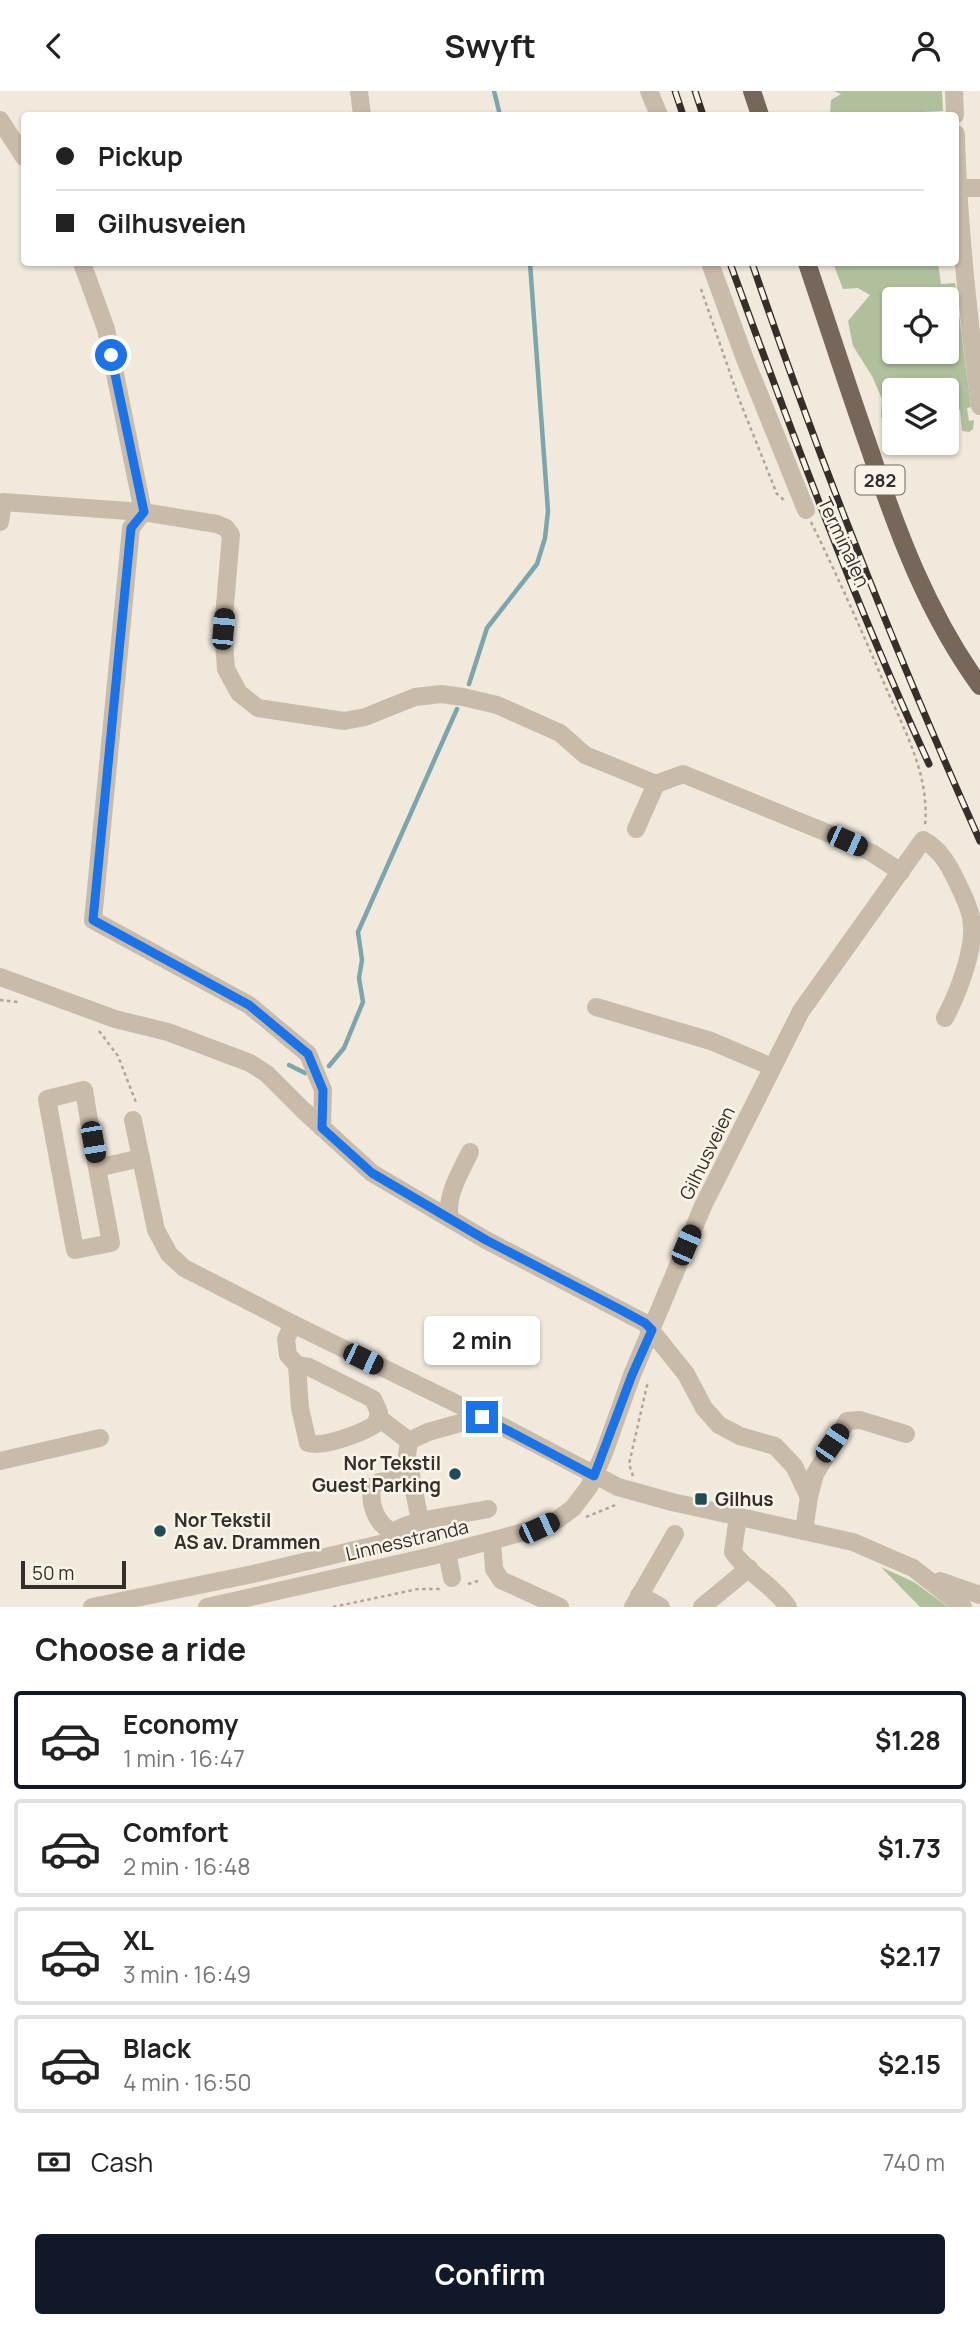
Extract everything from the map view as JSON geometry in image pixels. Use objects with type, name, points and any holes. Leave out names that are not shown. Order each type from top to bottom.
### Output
[{"type":"main road","points":[[752,91],[759,112]]},
{"type":"main road","name":"282","points":[[808,266],[901,539],[930,607],[980,686]]},
{"type":"street","points":[[359,91],[362,112]]},
{"type":"street","points":[[649,91],[658,112]]},
{"type":"street","points":[[954,91],[955,112]]},
{"type":"street","points":[[0,120],[21,152]]},
{"type":"street","points":[[959,188],[980,188]]},
{"type":"street","points":[[959,214],[965,290],[980,406]]},
{"type":"street","points":[[83,266],[106,329],[144,512]]},
{"type":"street","name":"Terminalen","points":[[711,266],[749,370],[806,510]]},
{"type":"street","points":[[0,522],[3,502],[144,512],[217,524],[226,528],[231,535],[223,629],[226,669],[239,694],[258,708],[344,721],[365,717],[415,697],[441,694],[463,697],[497,705],[560,733],[585,755],[656,784]]},
{"type":"street","points":[[144,512],[131,528],[93,920],[249,1005],[308,1054],[323,1090],[322,1128]]},
{"type":"street","points":[[636,829],[656,784],[683,773],[872,853],[901,872]]},
{"type":"street","points":[[923,840],[938,850],[945,861],[958,884],[971,919],[970,948],[945,1018]]},
{"type":"street","name":"Gilhusveien","points":[[594,1476],[632,1375],[703,1206],[772,1067],[801,1011],[923,840]]},
{"type":"street","points":[[0,977],[115,1019],[168,1032],[250,1063],[267,1074],[372,1173],[486,1240],[645,1323],[686,1374],[704,1408],[719,1425],[740,1436],[775,1446],[794,1466],[809,1497]]},
{"type":"street","points":[[596,1006],[711,1041],[772,1067]]},
{"type":"street","points":[[84,1090],[97,1168],[111,1243],[75,1250],[47,1099],[84,1090]]},
{"type":"street","points":[[135,1114],[156,1230],[169,1254],[184,1268],[594,1476],[632,1492],[853,1542],[924,1574],[980,1595]]},
{"type":"street","points":[[450,1219],[448,1205],[451,1192],[470,1153]]},
{"type":"street","points":[[97,1168],[141,1158]]},
{"type":"street","points":[[293,1324],[286,1339],[288,1356],[297,1365],[309,1367],[373,1399],[379,1418],[376,1424],[357,1434],[315,1445],[308,1443],[300,1408],[297,1365]]},
{"type":"street","points":[[420,1521],[407,1448],[409,1441],[428,1432],[482,1417]]},
{"type":"street","points":[[379,1418],[409,1441]]},
{"type":"street","points":[[804,1531],[815,1474],[847,1421],[860,1420],[906,1434]]},
{"type":"street","points":[[0,1461],[100,1438]]},
{"type":"street","points":[[394,1532],[381,1526],[378,1521],[371,1494],[372,1487],[379,1482],[411,1476]]},
{"type":"street","name":"Linnesstranda","points":[[207,1607],[539,1528],[557,1520],[583,1497],[594,1476]]},
{"type":"street","points":[[394,1532],[420,1521],[488,1509]]},
{"type":"street","points":[[738,1516],[732,1548],[737,1558],[770,1585],[788,1607]]},
{"type":"street","points":[[92,1607],[253,1574],[393,1541],[394,1532]]},
{"type":"street","points":[[661,1607],[636,1601],[675,1534]]},
{"type":"street","points":[[492,1541],[493,1563],[498,1575],[507,1584],[560,1607]]},
{"type":"street","points":[[447,1552],[456,1584]]},
{"type":"street","points":[[702,1607],[749,1568]]},
{"type":"street","points":[[924,1574],[963,1607]]},
{"type":"path","points":[[701,287],[777,494],[790,506],[806,510]]},
{"type":"path","name":"Terminalen","points":[[806,510],[921,772],[926,800],[923,840]]},
{"type":"path","points":[[0,1000],[25,1003]]},
{"type":"path","points":[[98,1029],[118,1056],[133,1091],[135,1114]]},
{"type":"path","points":[[634,1480],[629,1464],[649,1375]]},
{"type":"path","points":[[580,1520],[620,1503]]},
{"type":"path","points":[[333,1607],[418,1588],[456,1584],[498,1575]]},
{"type":"green space","points":[[834,91],[942,91],[943,111],[830,112],[831,100],[841,94]]},
{"type":"green space","points":[[834,266],[938,266],[941,284],[955,283],[956,287],[882,287],[882,364],[959,364],[959,314],[971,407],[967,408],[969,421],[974,420],[973,429],[969,432],[962,431],[959,378],[882,378],[882,399],[872,376],[853,346],[848,321],[870,295],[858,288],[843,289]]},
{"type":"green space","points":[[881,1567],[914,1582],[948,1607],[920,1607]]},
{"type":"waterway","points":[[494,91],[499,112]]},
{"type":"waterway","points":[[469,684],[487,628],[537,564],[545,538],[548,511],[530,266]]},
{"type":"waterway","points":[[329,1066],[344,1048],[363,1002],[359,978],[362,960],[358,932],[457,709]]},
{"type":"waterway","points":[[289,1065],[305,1073]]},
{"type":"railway","points":[[675,91],[682,112]]},
{"type":"railway","points":[[695,91],[702,112]]},
{"type":"railway","points":[[731,266],[849,578],[929,764]]},
{"type":"railway","points":[[753,266],[859,555],[980,841]]},
{"type":"place","name":"Nor Tekstil Guest Parking","points":[[455,1474]]},
{"type":"place","name":"Gilhus","points":[[701,1499]]},
{"type":"place","name":"Nor Tekstil AS av. Drammen","points":[[160,1531]]},
{"type":"route","points":[[111,355],[144,512],[131,528],[93,920],[249,1005],[308,1054],[323,1090],[322,1128],[372,1173],[486,1240],[645,1323],[652,1330],[594,1476],[482,1417]]}]
